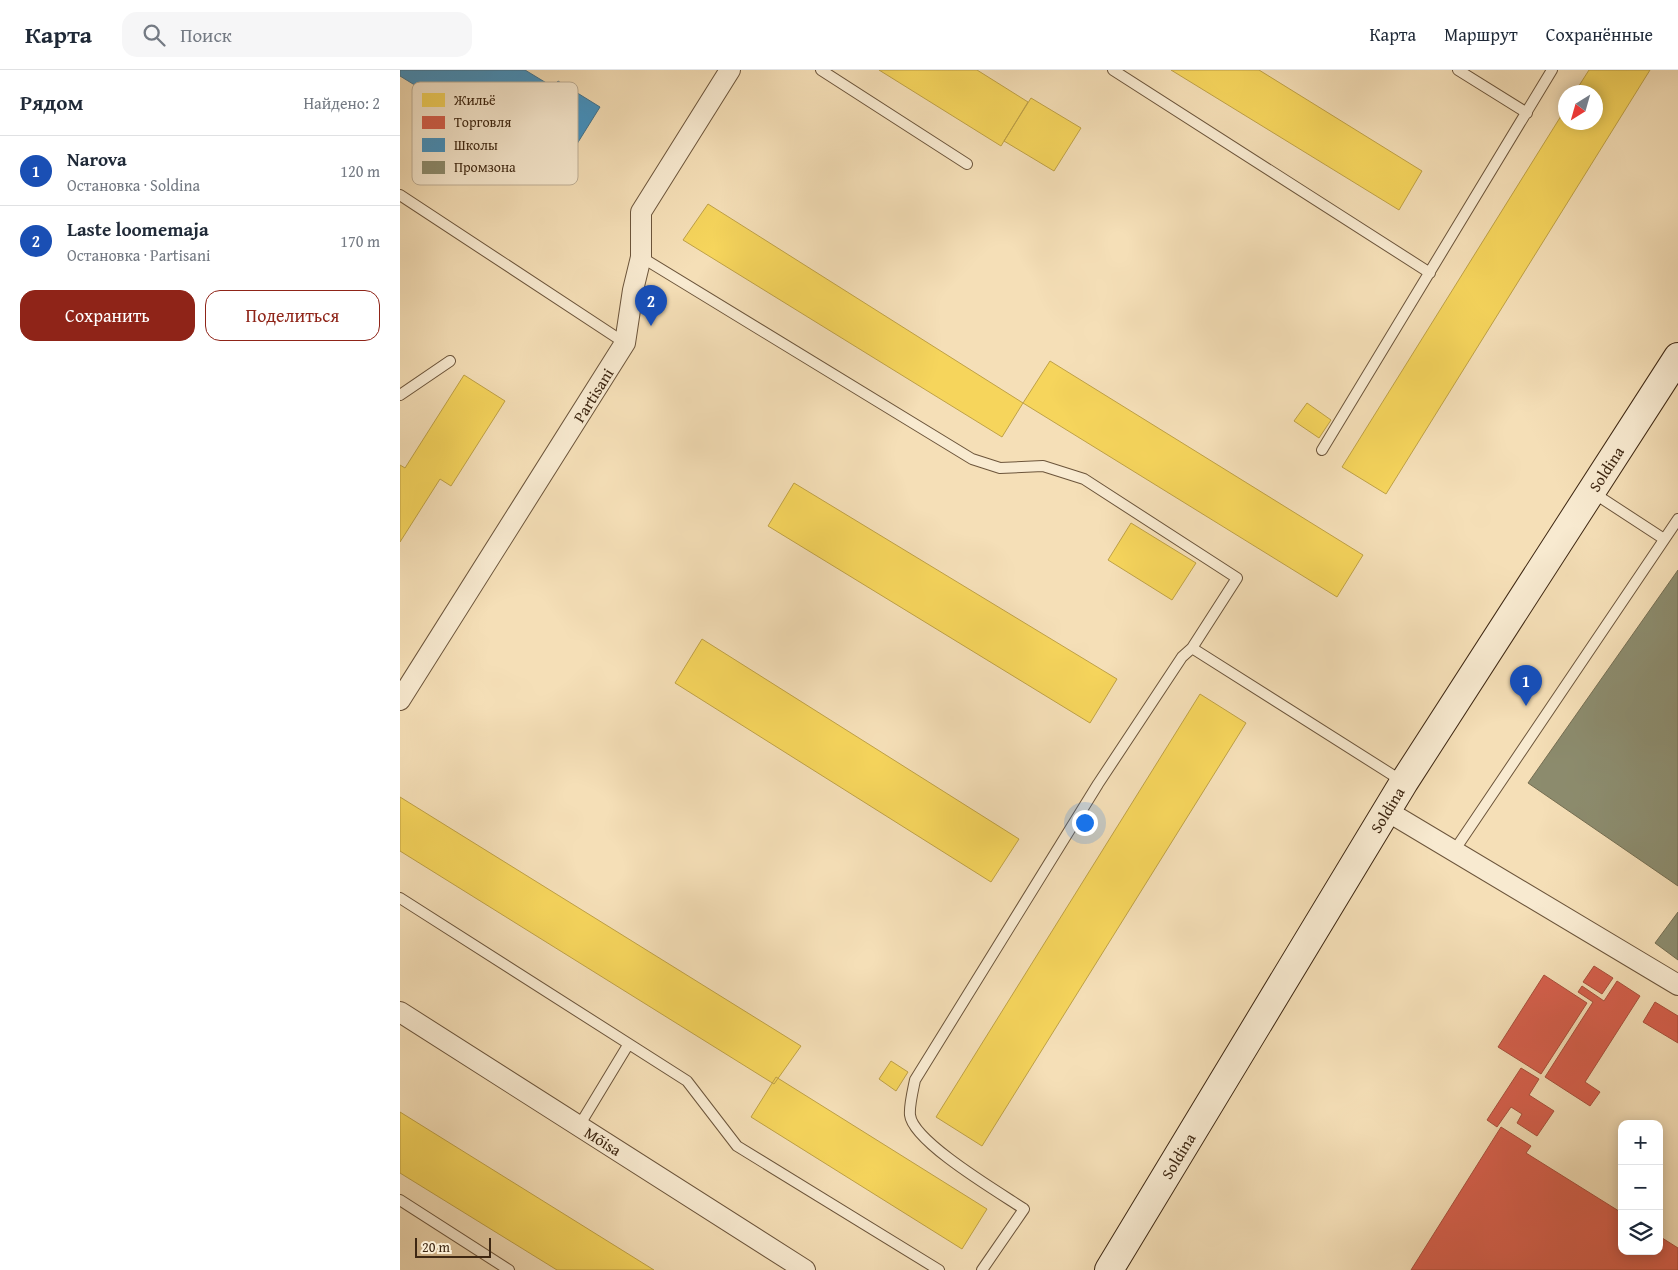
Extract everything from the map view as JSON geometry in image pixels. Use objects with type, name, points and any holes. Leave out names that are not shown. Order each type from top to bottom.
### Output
[{"type":"street","name":"Partisani","points":[[401,697],[625,343],[633,290],[641,257],[641,212],[730,70]]},
{"type":"street","name":"Soldina","points":[[1109,1270],[1404,782],[1678,357]]},
{"type":"street","points":[[1387,810],[1678,985]]},
{"type":"street","name":"Mõisa","points":[[400,1012],[806,1270]]},
{"type":"lane","points":[[821,70],[967,164]]},
{"type":"lane","points":[[1113,70],[1430,273]]},
{"type":"lane","points":[[1458,70],[1527,113]]},
{"type":"lane","points":[[1322,450],[1552,70]]},
{"type":"lane","points":[[400,196],[625,343]]},
{"type":"lane","points":[[641,257],[972,458],[1000,468],[1043,466],[1084,480],[1237,578],[1192,648],[1182,658],[1098,784],[915,1080],[910,1116],[921,1134],[938,1151],[1024,1209],[982,1270]]},
{"type":"lane","points":[[400,395],[450,361]]},
{"type":"lane","points":[[1591,492],[1664,540]]},
{"type":"lane","points":[[1454,851],[1678,519]]},
{"type":"lane","points":[[1192,648],[1404,782]]},
{"type":"lane","points":[[400,898],[687,1081],[737,1146],[939,1270]]},
{"type":"lane","points":[[579,1126],[628,1045]]},
{"type":"lane","points":[[400,1200],[509,1270]]},
{"type":"building: Жильё","points":[[879,70],[977,70],[1028,102],[1001,146]]},
{"type":"building: Жильё","points":[[1171,70],[1259,70],[1422,171],[1399,210]]},
{"type":"building: Жильё","points":[[1589,70],[1650,70],[1386,494],[1342,467],[1558,121],[1558,130],[1603,130],[1603,85],[1579,85]]},
{"type":"building: Жильё","points":[[1031,98],[1081,128],[1054,171],[1004,141]]},
{"type":"building: Жильё","points":[[708,204],[1023,403],[1002,437],[683,240]]},
{"type":"building: Жильё","points":[[1050,361],[1363,555],[1337,597],[1023,403]]},
{"type":"building: Жильё","points":[[464,375],[505,401],[451,486],[440,479],[400,542],[400,465],[405,468]]},
{"type":"building: Жильё","points":[[1307,403],[1331,420],[1319,438],[1294,421]]},
{"type":"building: Жильё","points":[[794,483],[1117,679],[1090,723],[768,526]]},
{"type":"building: Жильё","points":[[1131,523],[1196,563],[1172,600],[1108,560]]},
{"type":"building: Жильё","points":[[702,639],[1019,839],[991,882],[675,683]]},
{"type":"building: Жильё","points":[[1200,694],[1246,723],[982,1146],[936,1117]]},
{"type":"building: Жильё","points":[[400,797],[801,1046],[774,1084],[400,851]]},
{"type":"building: Жильё","points":[[891,1061],[908,1072],[896,1091],[879,1079]]},
{"type":"building: Жильё","points":[[776,1077],[987,1209],[962,1249],[751,1117]]},
{"type":"building: Жильё","points":[[400,1112],[654,1270],[557,1270],[400,1173]]},
{"type":"building: Торговля","points":[[1594,966],[1613,978],[1602,994],[1583,982]]},
{"type":"building: Торговля","points":[[1544,975],[1587,1003],[1541,1074],[1498,1047]]},
{"type":"building: Торговля","points":[[1617,981],[1640,996],[1585,1082],[1600,1092],[1590,1106],[1545,1077],[1593,1002],[1578,992],[1582,986],[1604,1001]]},
{"type":"building: Торговля","points":[[1655,1002],[1678,1016],[1678,1043],[1643,1022]]},
{"type":"building: Торговля","points":[[1521,1068],[1539,1079],[1529,1095],[1554,1111],[1537,1136],[1517,1123],[1522,1114],[1511,1107],[1497,1127],[1487,1120]]},
{"type":"building: Торговля","points":[[1501,1127],[1531,1146],[1526,1153],[1618,1210],[1618,1255],[1663,1255],[1663,1239],[1678,1248],[1678,1270],[1411,1270]]},
{"type":"building: Школы","points":[[400,70],[525,70],[545,82],[412,83],[400,76]]},
{"type":"building: Школы","points":[[578,93],[600,107],[578,142]]},
{"type":"building: Промзона","points":[[1678,570],[1678,886],[1528,783]]},
{"type":"building: Промзона","points":[[1678,912],[1678,960],[1655,943]]},
{"type":"place","name":"Laste loomemaja","points":[[651,326]]},
{"type":"place","name":"Narova","points":[[1526,706]]}]
